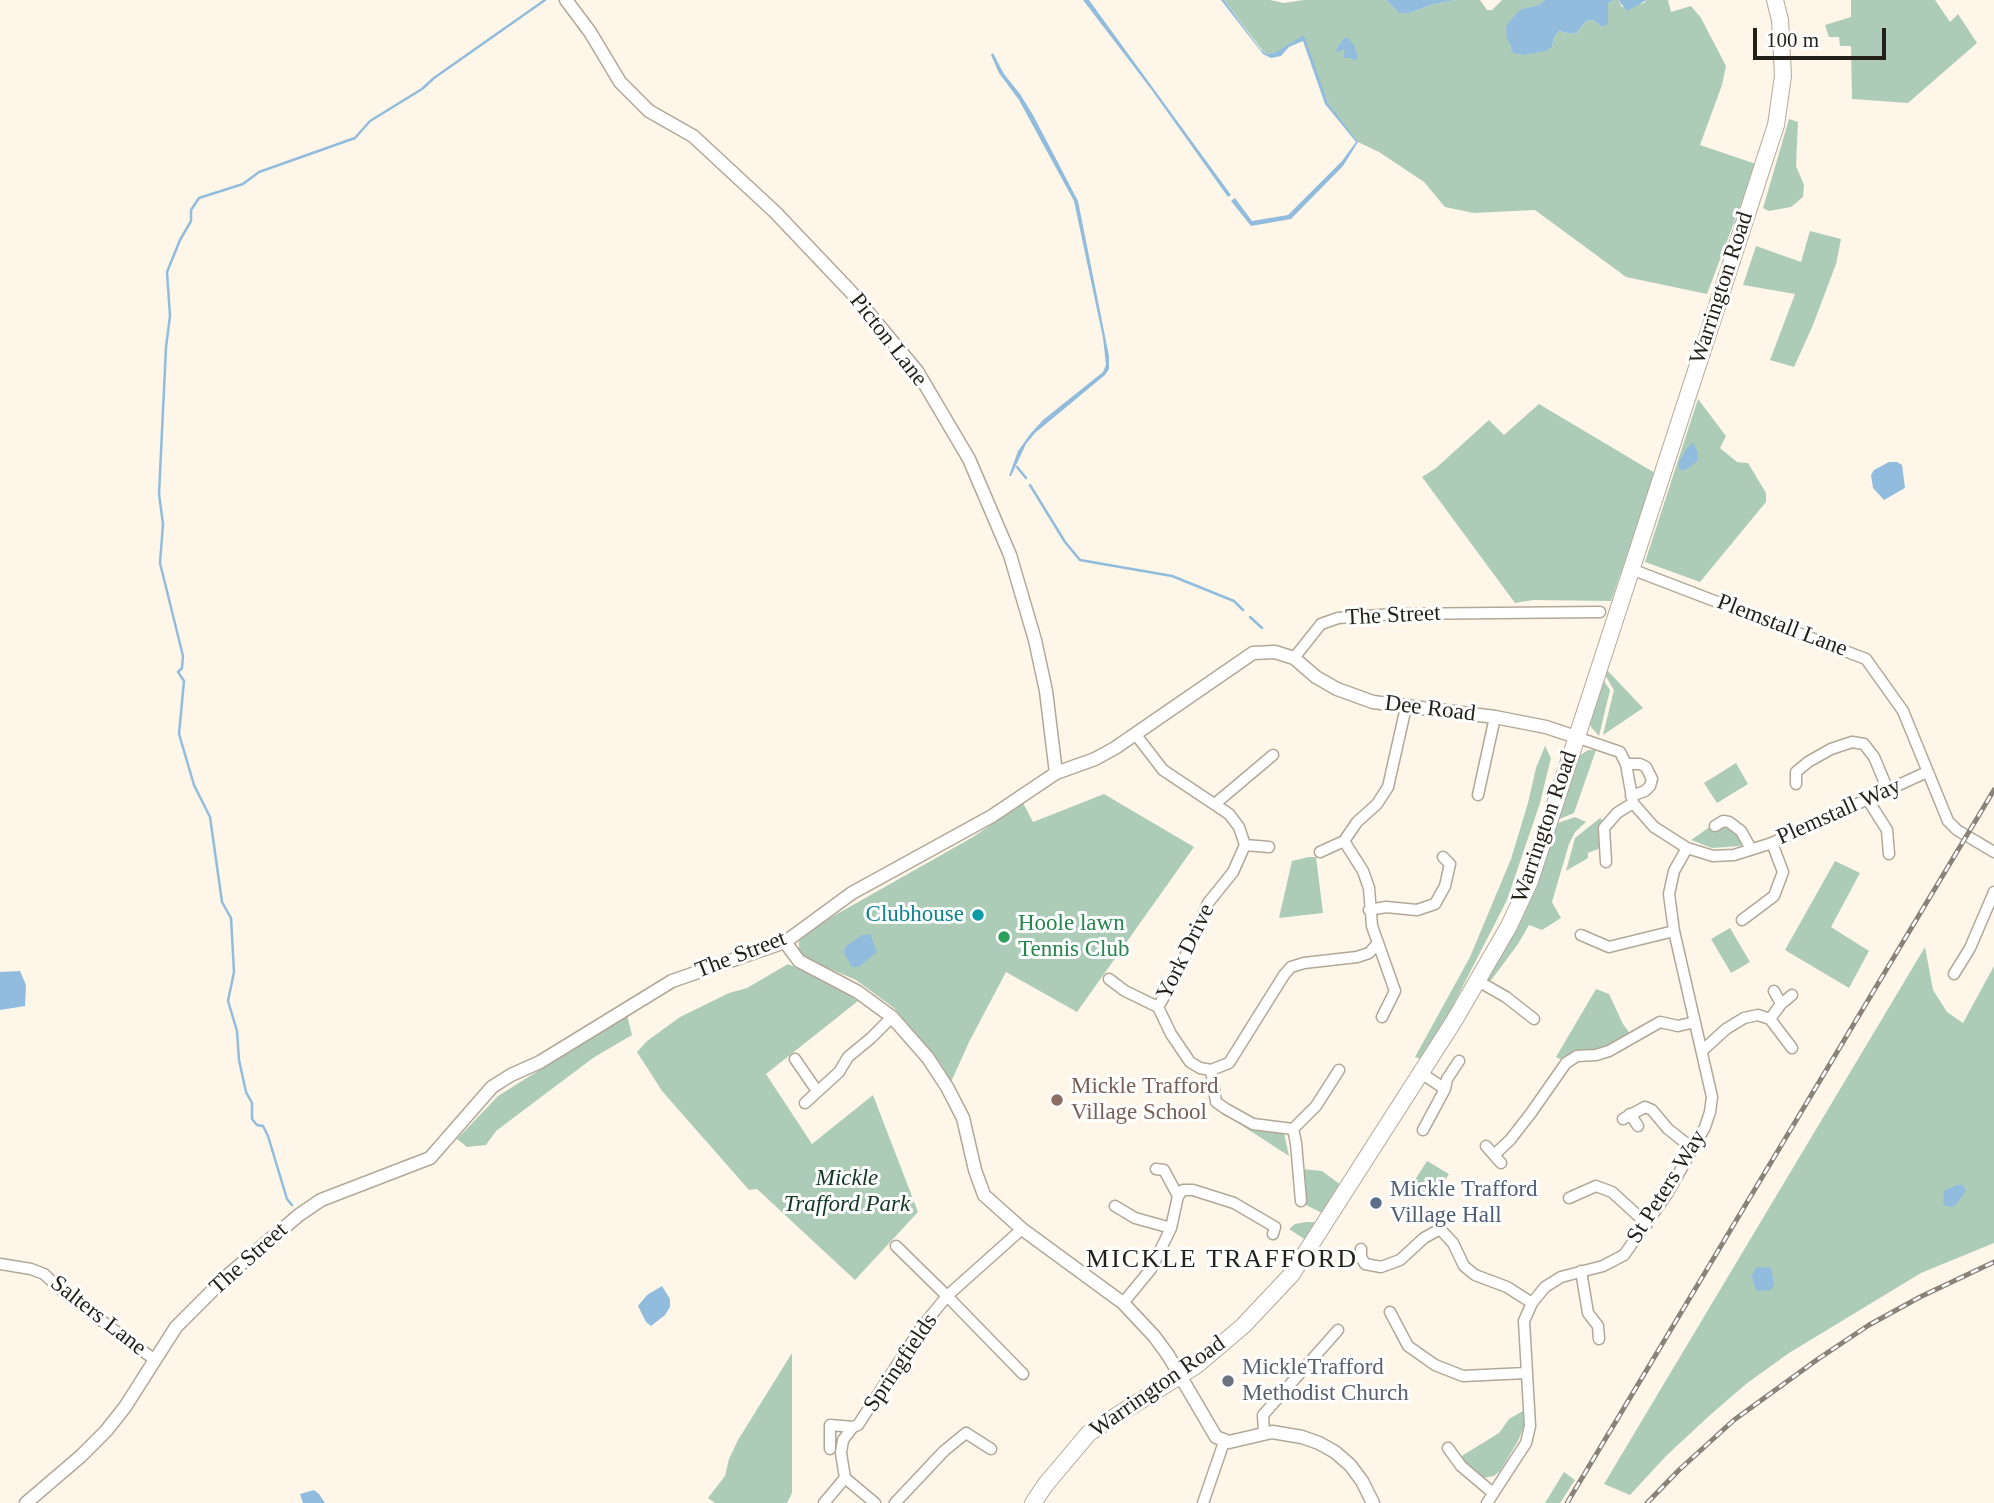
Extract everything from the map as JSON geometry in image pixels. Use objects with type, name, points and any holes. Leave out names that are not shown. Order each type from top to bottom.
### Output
[{"type":"main road","name":"Warrington Road","points":[[1033,1503],[1090,1433],[1197,1365],[1243,1326],[1292,1274],[1421,1073],[1509,926],[1530,881],[1778,116],[1783,76],[1780,20],[1775,0]]},
{"type":"street","name":"Picton Lane","points":[[566,0],[590,32],[620,82],[649,111],[693,136],[775,212],[852,293],[917,371],[969,459],[1010,555],[1035,640],[1046,691],[1056,773]]},
{"type":"street","name":"Plemstall Lane","points":[[1631,569],[1866,659],[1903,711],[1948,821],[1978,844],[1994,852]]},
{"type":"street","name":"The Street","points":[[26,1503],[106,1431],[125,1408],[176,1327],[227,1276],[299,1215],[321,1200],[430,1158],[492,1087],[511,1074],[540,1062],[672,981],[785,942],[852,893],[992,816],[1056,773],[1095,759],[1136,735],[1253,653],[1275,652],[1294,659],[1321,624],[1338,618],[1394,614],[1600,612]]},
{"type":"street","name":"Dee Road","points":[[1294,659],[1316,677],[1337,689],[1374,702],[1495,717],[1546,727],[1576,737]]},
{"type":"street","points":[[1320,852],[1344,841],[1357,822],[1377,804],[1388,787],[1406,707]]},
{"type":"street","points":[[1478,794],[1495,717]]},
{"type":"street","points":[[1136,735],[1163,770],[1229,814],[1239,827],[1245,845],[1269,847]]},
{"type":"street","points":[[1576,737],[1620,752],[1626,764],[1632,799]]},
{"type":"street","points":[[1783,772],[1796,772],[1831,749],[1852,742],[1864,744],[1874,757],[1888,790]]},
{"type":"street","points":[[1216,803],[1273,755]]},
{"type":"street","points":[[1592,858],[1605,859],[1604,828],[1632,799],[1650,786],[1651,779],[1646,767],[1626,764]]},
{"type":"street","points":[[1796,772],[1796,784]]},
{"type":"street","name":"Plemstall Way","points":[[1632,799],[1654,827],[1687,848],[1713,856],[1734,855],[1772,842],[1927,772]]},
{"type":"street","points":[[1868,800],[1891,829],[1889,854]]},
{"type":"street","name":"Plemstall Way","points":[[1721,819],[1741,831],[1751,849]]},
{"type":"street","points":[[1344,841],[1363,871],[1369,888],[1372,926],[1395,991],[1382,1017]]},
{"type":"street","points":[[1742,920],[1774,895],[1783,872],[1772,842]]},
{"type":"street","name":"York Drive","points":[[1211,1070],[1190,1062],[1171,1034],[1158,1007],[1178,974],[1208,903],[1233,872],[1245,845]]},
{"type":"street","name":"St Peters Way","points":[[1532,1303],[1545,1287],[1561,1277],[1603,1266],[1624,1255],[1647,1224],[1705,1127],[1712,1097],[1674,931],[1669,894],[1674,871],[1687,848]]},
{"type":"street","points":[[1369,910],[1386,907],[1417,910],[1435,904],[1445,886],[1450,864],[1443,857]]},
{"type":"street","points":[[1954,974],[1970,948],[1994,892]]},
{"type":"street","points":[[1581,935],[1609,947],[1674,931]]},
{"type":"street","points":[[785,942],[799,961],[859,992],[892,1017],[928,1058],[963,1118],[975,1170],[984,1195],[1022,1229],[1124,1303],[1154,1336],[1181,1375],[1216,1437],[1224,1442],[1237,1442],[1264,1433],[1302,1437],[1335,1452],[1350,1465],[1373,1503]]},
{"type":"street","points":[[1293,1129],[1253,1124],[1216,1102],[1211,1070],[1229,1063],[1284,975],[1292,967],[1304,963],[1357,957],[1369,953],[1378,943]]},
{"type":"street","points":[[1126,975],[1113,982],[1158,1007]]},
{"type":"street","points":[[1478,981],[1506,997],[1534,1019]]},
{"type":"street","points":[[1774,991],[1781,1004]]},
{"type":"street","points":[[1770,1019],[1792,995]]},
{"type":"street","points":[[1703,1050],[1726,1029],[1744,1018],[1758,1016],[1770,1019],[1792,1048]]},
{"type":"street","points":[[805,1103],[839,1072],[848,1057],[892,1017]]},
{"type":"street","points":[[1486,1146],[1498,1159],[1566,1063],[1577,1056],[1609,1051],[1660,1022],[1678,1026],[1695,1022]]},
{"type":"street","points":[[795,1059],[817,1091]]},
{"type":"street","points":[[1423,1130],[1459,1060]]},
{"type":"street","points":[[1293,1129],[1316,1106],[1326,1079],[1339,1070]]},
{"type":"street","points":[[1421,1073],[1445,1089]]},
{"type":"street","points":[[1638,1126],[1627,1117],[1645,1107],[1652,1110],[1668,1129],[1692,1148]]},
{"type":"street","points":[[1293,1129],[1301,1201]]},
{"type":"street","points":[[1164,1168],[1178,1196]]},
{"type":"street","points":[[1569,1198],[1596,1186],[1612,1192],[1647,1224]]},
{"type":"street","points":[[1124,1303],[1151,1269],[1171,1228],[1178,1196],[1183,1190],[1234,1203],[1275,1227],[1273,1234]]},
{"type":"street","points":[[1583,1191],[1583,1205]]},
{"type":"street","points":[[1115,1206],[1135,1218],[1171,1228]]},
{"type":"street","name":"Springfields","points":[[845,1478],[841,1453],[843,1440],[853,1427],[858,1425],[921,1328],[947,1296],[1022,1229]]},
{"type":"street","points":[[1361,1249],[1365,1264],[1381,1267],[1400,1260],[1424,1238],[1440,1229],[1453,1244],[1464,1266],[1475,1275],[1507,1287],[1532,1303],[1524,1321],[1530,1426],[1526,1443],[1487,1503]]},
{"type":"street","name":"Springfields","points":[[896,1246],[1023,1374]]},
{"type":"street","name":"Salters Lane","points":[[0,1264],[44,1274],[68,1296],[155,1360]]},
{"type":"street","points":[[1581,1271],[1588,1313],[1598,1326],[1599,1339]]},
{"type":"street","points":[[1390,1312],[1408,1346],[1435,1365],[1463,1376],[1526,1373]]},
{"type":"street","points":[[1598,1326],[1610,1320]]},
{"type":"street","points":[[1264,1433],[1263,1415],[1338,1330]]},
{"type":"street","name":"Springfields","points":[[830,1449],[830,1425],[853,1427]]},
{"type":"street","points":[[895,1503],[944,1451],[966,1433],[991,1449]]},
{"type":"street","points":[[1203,1503],[1224,1442]]},
{"type":"street","points":[[1448,1448],[1461,1466],[1493,1493]]},
{"type":"street","points":[[824,1503],[845,1478],[875,1503]]},
{"type":"green space","points":[[1224,0],[1270,0],[1284,3],[1304,0],[1386,0],[1399,13],[1409,13],[1456,0],[1480,0],[1487,10],[1492,10],[1502,0],[1545,0],[1539,5],[1521,9],[1506,28],[1510,47],[1552,47],[1554,37],[1559,31],[1572,34],[1586,21],[1593,20],[1602,27],[1607,24],[1608,3],[1615,0],[1618,0],[1622,7],[1647,0],[1668,0],[1671,12],[1691,6],[1701,18],[1726,66],[1722,85],[1700,145],[1756,164],[1707,294],[1626,277],[1535,210],[1474,213],[1445,207],[1424,182],[1379,152],[1358,142],[1328,103],[1304,36],[1276,52],[1267,54]]},
{"type":"green space","points":[[1851,0],[1935,0],[1950,22],[1958,14],[1977,43],[1908,103],[1852,99],[1851,46],[1840,46],[1839,37],[1829,37],[1825,25],[1851,17]]},
{"type":"green space","points":[[1789,119],[1798,122],[1796,166],[1804,185],[1803,197],[1791,207],[1769,211],[1763,208]]},
{"type":"green space","points":[[1810,231],[1841,239],[1836,264],[1794,367],[1770,360],[1795,294],[1743,285],[1756,246],[1801,262]]},
{"type":"green space","points":[[1698,399],[1726,436],[1720,448],[1737,462],[1748,463],[1766,493],[1766,502],[1700,582],[1645,562]]},
{"type":"green space","points":[[1539,404],[1655,473],[1611,601],[1533,600],[1515,603],[1422,477],[1436,468],[1489,420],[1504,435]]},
{"type":"green space","points":[[1607,670],[1643,708],[1603,735],[1614,690],[1605,675]]},
{"type":"green space","points":[[1602,678],[1610,690],[1599,736],[1589,721]]},
{"type":"green space","points":[[1545,746],[1551,758],[1540,803],[1507,900],[1447,1017],[1421,1059],[1415,1057],[1470,957],[1511,859],[1536,768]]},
{"type":"green space","points":[[1588,750],[1596,750],[1574,813],[1557,820],[1576,758]]},
{"type":"green space","points":[[1736,763],[1748,784],[1717,803],[1704,783]]},
{"type":"green space","name":"Hoole lawn Tennis Club","points":[[1104,794],[1194,847],[1077,1012],[1006,972],[951,1082],[941,1064],[894,1008],[856,980],[804,958],[799,950],[799,941],[807,931],[973,837],[1023,803],[1033,822]]},
{"type":"green space","points":[[1575,817],[1586,822],[1575,832],[1569,844],[1552,902],[1561,918],[1542,930],[1529,925],[1489,983],[1487,978],[1555,824]]},
{"type":"green space","points":[[1600,818],[1603,821],[1599,832],[1600,846],[1588,853],[1588,858],[1566,871],[1575,838]]},
{"type":"green space","points":[[1711,826],[1729,826],[1743,841],[1740,846],[1712,848],[1691,840]]},
{"type":"green space","points":[[1316,857],[1323,913],[1279,918],[1292,861]]},
{"type":"green space","points":[[1835,861],[1860,873],[1831,927],[1869,951],[1849,988],[1785,950]]},
{"type":"green space","points":[[1730,928],[1750,962],[1731,973],[1711,939]]},
{"type":"green space","points":[[1925,947],[1933,990],[1947,1012],[1963,1023],[1994,966],[1994,1243],[1921,1273],[1789,1353],[1746,1384],[1709,1416],[1666,1456],[1630,1495],[1604,1484]]},
{"type":"green space","name":"Mickle Trafford Park","points":[[788,964],[826,981],[858,1001],[766,1074],[812,1144],[873,1095],[918,1212],[855,1280],[757,1189],[749,1190],[662,1091],[637,1052],[647,1041],[680,1017],[729,993],[747,988]]},
{"type":"green space","points":[[1596,989],[1609,994],[1631,1035],[1598,1052],[1578,1053],[1562,1060],[1556,1057]]},
{"type":"green space","points":[[627,1015],[632,1035],[593,1058],[496,1131],[486,1145],[467,1147],[457,1139],[498,1096]]},
{"type":"green space","points":[[1235,1121],[1268,1132],[1284,1133],[1289,1156]]},
{"type":"green space","points":[[1427,1161],[1449,1174],[1433,1200],[1411,1186]]},
{"type":"green space","points":[[1302,1169],[1322,1171],[1341,1185],[1324,1214],[1306,1205]]},
{"type":"green space","points":[[1314,1222],[1316,1226],[1306,1240],[1289,1229],[1295,1224]]},
{"type":"green space","points":[[792,1353],[792,1493],[787,1503],[715,1503],[708,1498],[725,1476],[738,1440]]},
{"type":"green space","points":[[1523,1411],[1524,1426],[1500,1471],[1494,1476],[1484,1478],[1465,1465],[1460,1457],[1499,1433],[1509,1419]]},
{"type":"green space","points":[[1564,1472],[1575,1480],[1560,1503],[1545,1503]]},
{"type":"water","points":[[1083,0],[1089,0],[1231,195],[1228,197]]},
{"type":"water","points":[[1221,0],[1224,0],[1261,50],[1267,54],[1276,52],[1304,35],[1328,103],[1358,142],[1343,166],[1291,219],[1251,226],[1231,201],[1235,198],[1252,221],[1288,215],[1342,161],[1356,142],[1325,104],[1303,41],[1289,47],[1281,56],[1271,58],[1263,54]]},
{"type":"water","points":[[1386,0],[1456,0],[1409,13],[1399,13]]},
{"type":"water","points":[[1545,0],[1615,0],[1608,3],[1608,24],[1602,27],[1593,20],[1586,21],[1572,34],[1559,31],[1554,37],[1552,47],[1546,51],[1523,55],[1513,53],[1507,38],[1508,23],[1521,9],[1539,5]]},
{"type":"water","points":[[1618,0],[1647,0],[1627,11]]},
{"type":"water","points":[[1344,38],[1348,38],[1354,45],[1358,57],[1355,61],[1343,58],[1343,49],[1338,53],[1336,50]]},
{"type":"water","points":[[993,53],[1004,74],[1033,115],[1078,201],[1109,356],[1109,369],[1105,375],[1035,433],[1026,444],[1011,476],[1018,451],[1031,433],[1043,420],[1103,372],[1106,365],[1103,338],[1074,201],[1019,100],[999,73],[991,55]]},
{"type":"water","points":[[1693,442],[1698,453],[1697,461],[1681,471],[1678,464]]},
{"type":"water","points":[[1889,462],[1902,465],[1905,488],[1884,500],[1873,488],[1871,475],[1874,470]]},
{"type":"water","points":[[870,934],[877,952],[859,967],[852,967],[844,953],[845,947],[862,935]]},
{"type":"water","points":[[20,971],[26,985],[25,1006],[0,1010],[0,972]]},
{"type":"water","points":[[1963,1185],[1966,1191],[1955,1206],[1948,1207],[1943,1204],[1944,1191]]},
{"type":"water","points":[[1759,1267],[1771,1268],[1774,1284],[1771,1290],[1757,1291],[1752,1276]]},
{"type":"water","points":[[662,1286],[670,1299],[670,1307],[665,1315],[651,1326],[638,1306],[647,1295]]},
{"type":"water","points":[[314,1490],[325,1503],[303,1503],[300,1494]]},
{"type":"waterway","points":[[292,1205],[287,1199],[268,1136],[263,1126],[257,1125],[252,1119],[252,1103],[246,1092],[239,1060],[237,1031],[228,1001],[234,972],[231,918],[222,902],[210,817],[194,785],[179,734],[184,681],[178,672],[182,668],[183,656],[160,563],[163,524],[159,494],[170,316],[167,272],[191,221],[191,210],[199,198],[243,184],[259,172],[355,138],[370,121],[422,89],[545,0]]},
{"type":"waterway","points":[[1017,467],[1026,478]]},
{"type":"waterway","points":[[1030,485],[1065,542],[1080,560],[1172,576],[1234,601],[1243,610]]},
{"type":"waterway","points":[[1250,617],[1262,628]]},
{"type":"railway","points":[[1567,1503],[1994,790]]},
{"type":"railway","points":[[1647,1503],[1734,1420],[1818,1359],[1869,1325],[1994,1262]]},
{"type":"place","name":"Clubhouse","points":[[978,915]]},
{"type":"place","name":"Hoole lawn Tennis Club","points":[[1004,937]]},
{"type":"place","name":"Mickle Trafford Village School","points":[[1057,1100]]},
{"type":"place","name":"Mickle Trafford Village Hall","points":[[1376,1203]]},
{"type":"place","name":"MickleTrafford Methodist Church","points":[[1228,1381]]},
{"type":"district","name":"MICKLE TRAFFORD","points":[[1222,1260]]}]
